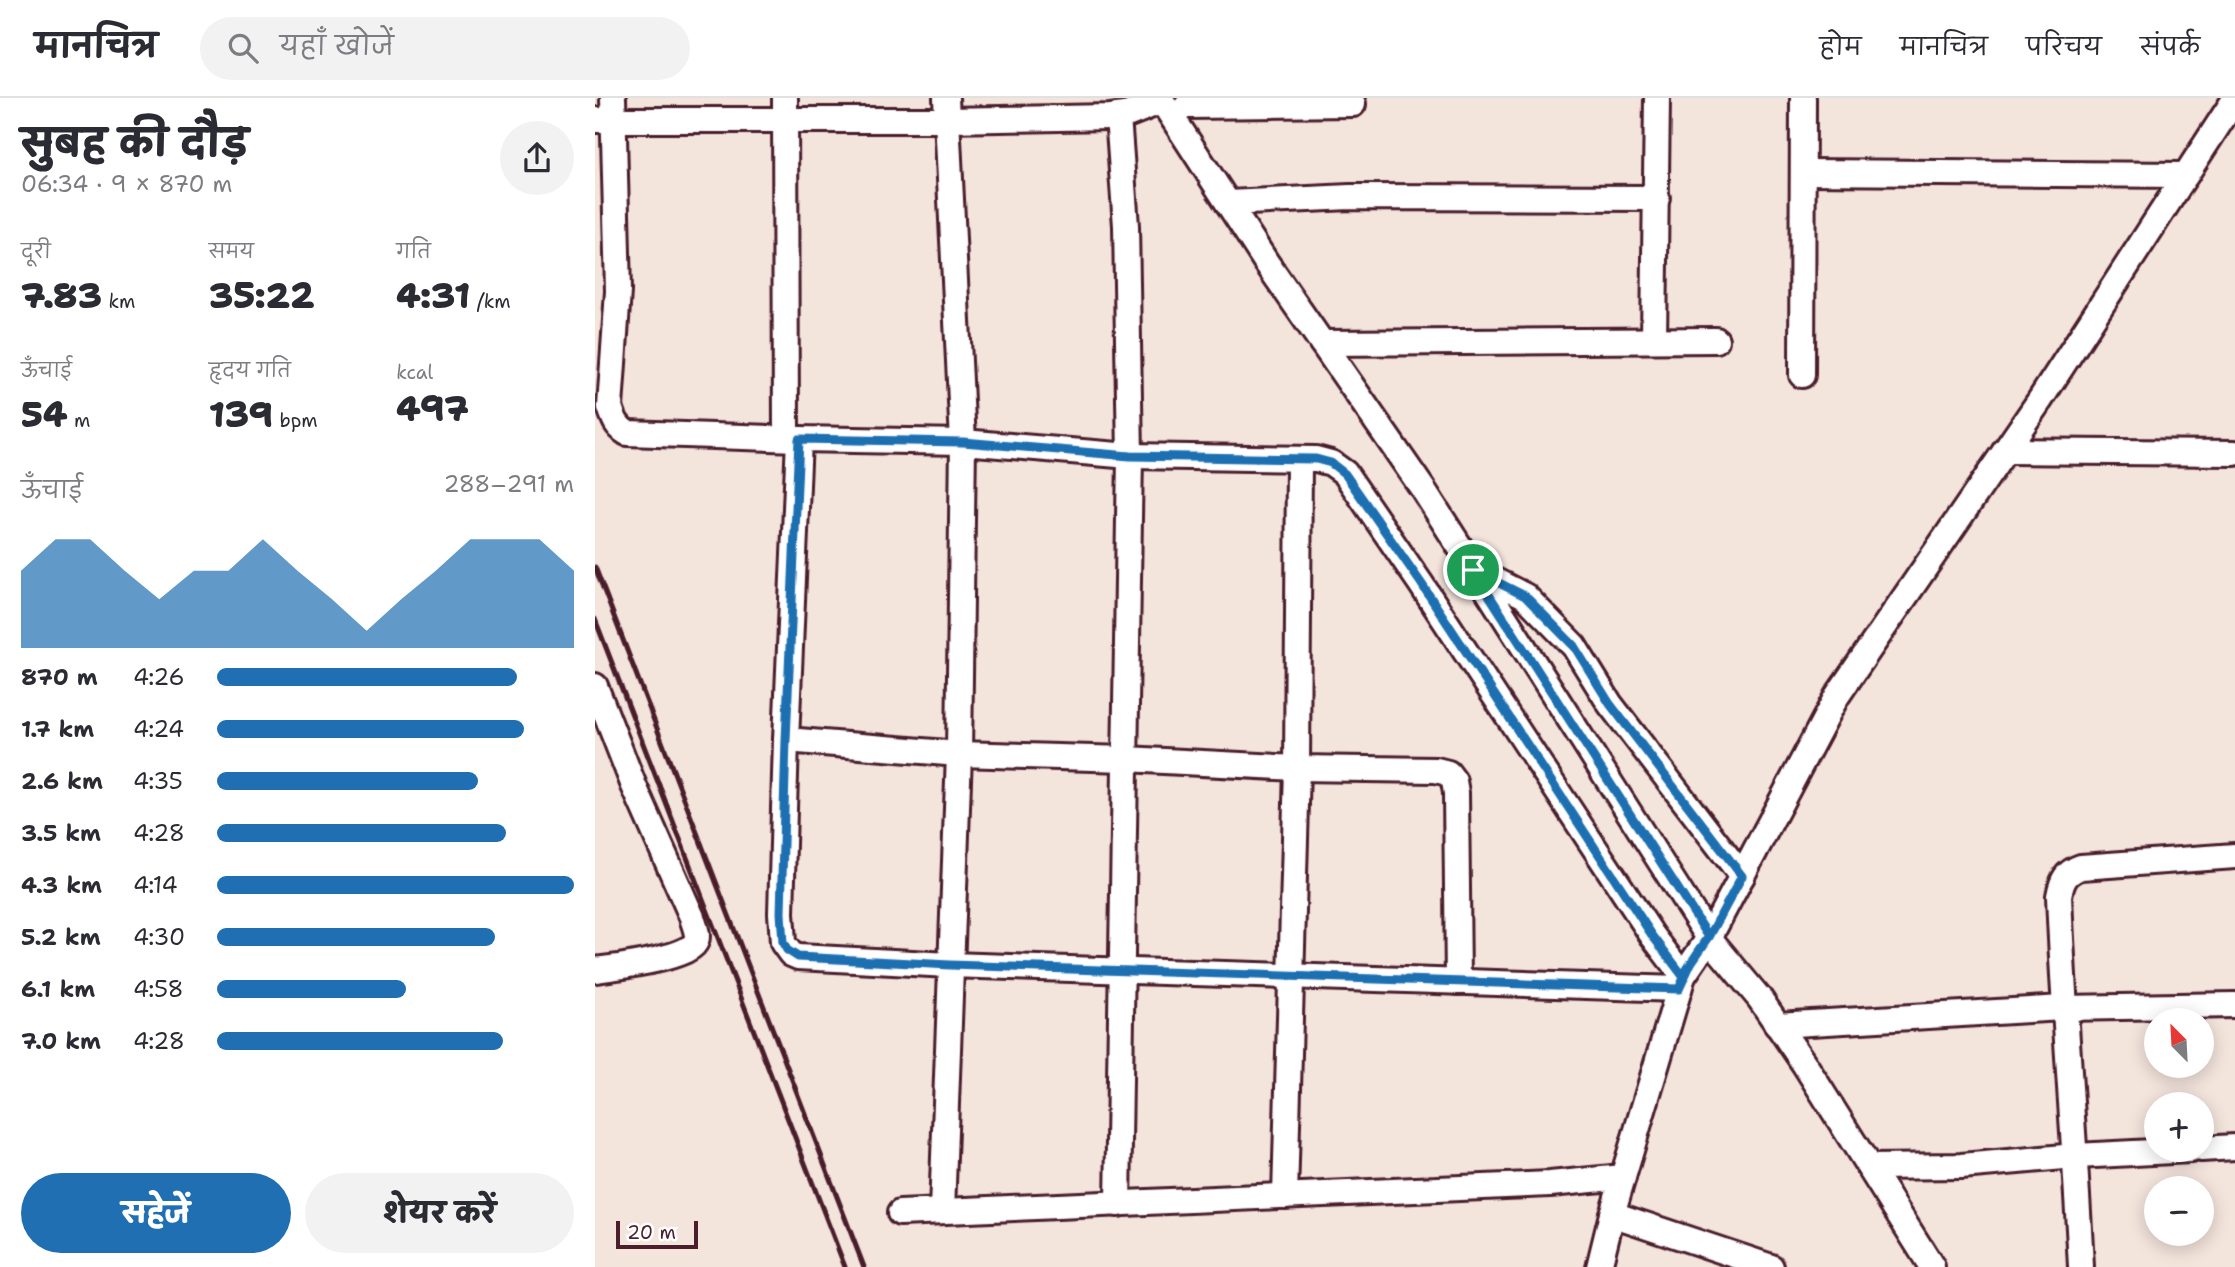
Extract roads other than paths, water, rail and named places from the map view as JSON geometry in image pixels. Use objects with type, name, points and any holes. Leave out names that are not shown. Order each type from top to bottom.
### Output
[{"type":"street","points":[[1654,340],[1657,98]]},
{"type":"street","points":[[1802,375],[1803,98]]},
{"type":"street","points":[[1599,1267],[1623,1177],[1693,962],[1742,876],[1837,696],[2040,400],[2235,99]]},
{"type":"street","points":[[1693,962],[1473,570],[1423,489],[1158,101],[1123,115],[946,109],[785,108],[607,112],[618,290],[610,407],[619,428],[627,433],[963,442],[1130,456],[1316,459],[1331,463],[1345,474],[1421,583],[1652,935],[1693,962],[1760,999],[1805,1065],[1932,1267]]},
{"type":"street","points":[[1188,142],[1187,102],[1353,104]]},
{"type":"street","points":[[785,108],[793,439],[781,936],[787,950],[798,957],[950,965],[1458,982],[1693,962]]},
{"type":"street","points":[[942,1211],[959,754],[963,442],[946,109]]},
{"type":"street","points":[[1118,1204],[1130,456],[1123,115]]},
{"type":"street","points":[[1803,172],[2186,175]]},
{"type":"street","points":[[1228,204],[1350,197],[1657,198]]},
{"type":"street","points":[[1322,343],[1716,340]]},
{"type":"street","points":[[2005,451],[2235,453]]},
{"type":"street","points":[[1285,1196],[1297,768],[1299,459]]},
{"type":"street","points":[[1473,570],[1525,596],[1574,646],[1610,704],[1742,876]]},
{"type":"street","points":[[595,686],[634,786],[692,917],[697,939],[689,950],[618,968],[595,970]]},
{"type":"street","points":[[786,740],[959,754],[1126,758],[1297,768],[1436,770],[1448,773],[1452,776],[1456,793],[1458,982]]},
{"type":"street","points":[[2081,1267],[2076,1156],[2063,1008],[2059,896],[2064,877],[2071,870],[2081,867],[2235,856]]},
{"type":"street","points":[[1777,1025],[2063,1008],[2235,1005]]},
{"type":"street","points":[[2214,1148],[2235,1147]]},
{"type":"street","points":[[1869,1167],[1961,1166],[2144,1152]]},
{"type":"street","points":[[900,1213],[1550,1184],[1623,1177]]},
{"type":"street","points":[[1612,1214],[1771,1267]]},
{"type":"railway","points":[[595,567],[864,1267]]},
{"type":"railway","points":[[595,619],[845,1267]]}]
